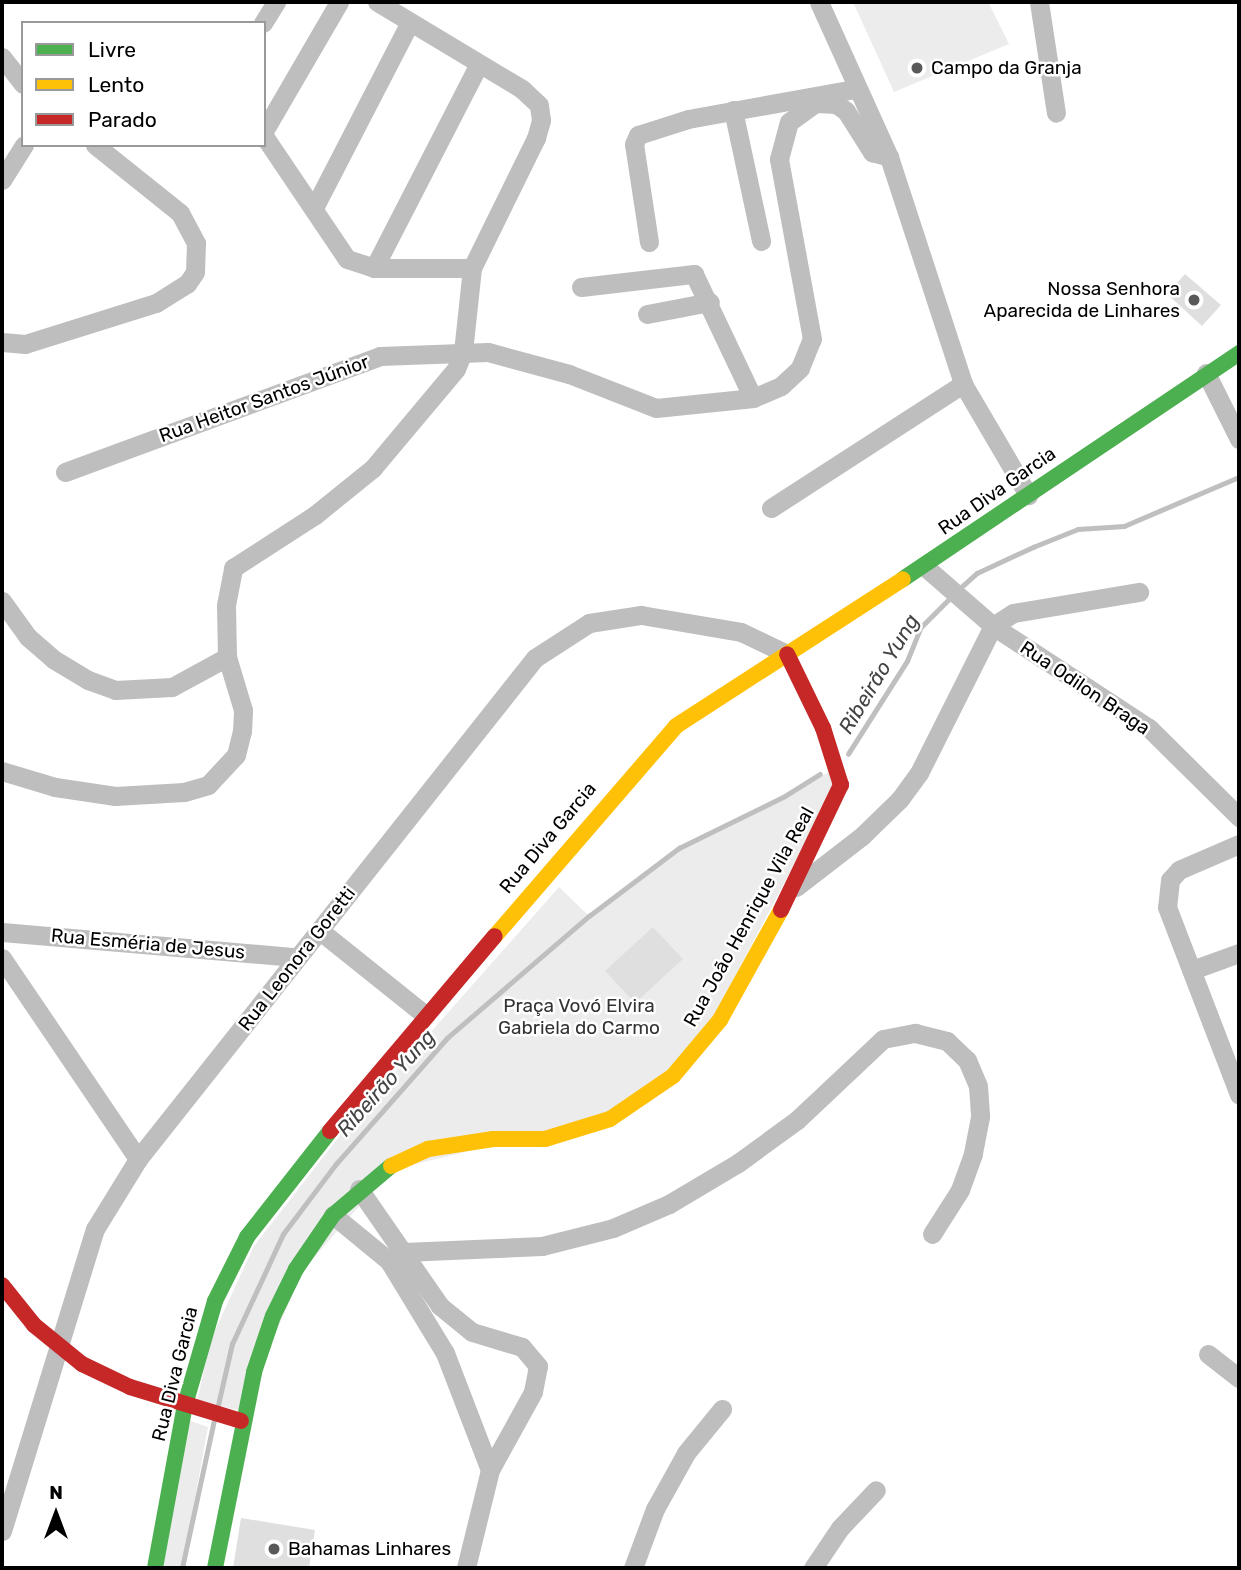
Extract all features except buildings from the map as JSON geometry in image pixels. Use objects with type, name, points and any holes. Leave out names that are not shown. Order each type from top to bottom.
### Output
[{"type":"street","points":[[264,21],[276,2]]},
{"type":"street","points":[[266,128],[339,2]]},
{"type":"street","points":[[2,771],[55,787],[115,796],[161,795],[208,785],[236,755],[242,732],[243,710],[228,657],[226,605],[233,568],[315,516],[373,468],[447,381],[463,352],[472,268],[541,120],[531,96],[377,2]]},
{"type":"street","points":[[819,2],[855,89],[889,157],[963,384],[1028,495]]},
{"type":"street","points":[[1040,2],[1056,113]]},
{"type":"street","points":[[314,208],[410,22]]},
{"type":"street","points":[[2,58],[21,82]]},
{"type":"street","points":[[374,268],[479,64]]},
{"type":"street","points":[[649,242],[635,139],[648,130],[733,110],[855,89]]},
{"type":"street","points":[[266,96],[276,110]]},
{"type":"street","name":"Rua Heitor Santos Júnior","points":[[65,472],[359,362],[398,355],[463,352],[520,358],[656,408],[753,398],[781,386],[800,368],[812,339],[779,159],[789,122],[815,103],[836,104],[846,111],[872,152],[889,157]]},
{"type":"street","points":[[733,110],[761,240]]},
{"type":"street","points":[[266,139],[341,252],[374,268],[472,268]]},
{"type":"street","points":[[2,180],[23,147]]},
{"type":"street","points":[[2,342],[24,344],[156,303],[187,284],[195,272],[196,243],[180,213],[98,147]]},
{"type":"street","points":[[581,287],[688,273],[698,278],[753,398]]},
{"type":"street","points":[[647,314],[710,302]]},
{"type":"street","name":"Rua Diva Garcia","points":[[155,1568],[186,1405],[215,1301],[247,1237],[289,1179],[611,796],[676,726],[925,566],[1239,353]]},
{"type":"street","points":[[1206,373],[1239,439]]},
{"type":"street","points":[[771,508],[963,384]]},
{"type":"street","name":"Rua Odilon Braga","points":[[925,566],[993,626],[1149,728],[1239,817]]},
{"type":"street","points":[[792,890],[862,836],[900,799],[919,773],[993,626],[1024,611],[1139,592]]},
{"type":"street","points":[[2,601],[28,637],[53,659],[88,680],[115,690],[172,687],[228,657]]},
{"type":"street","name":"Rua Leonora Goretti","points":[[2,1531],[95,1230],[138,1159],[492,708],[535,658],[562,637],[589,623],[641,615],[741,632],[787,654]]},
{"type":"street","name":"Rua João Henrique Vila Real","points":[[215,1568],[237,1420],[273,1316],[296,1269],[333,1215],[359,1189],[391,1165],[428,1149],[493,1139],[565,1135],[610,1119],[648,1096],[701,1047],[792,890],[841,785],[823,728],[787,654]]},
{"type":"street","points":[[1239,844],[1179,870],[1170,880],[1167,908],[1239,1095]]},
{"type":"street","points":[[319,930],[425,1015]]},
{"type":"street","name":"Rua Esméria de Jesus","points":[[2,932],[295,957]]},
{"type":"street","points":[[1192,970],[1239,953]]},
{"type":"street","points":[[2,958],[138,1159]]},
{"type":"street","points":[[397,1257],[542,1246],[635,1219],[738,1163],[797,1120],[883,1039],[915,1033],[947,1041],[967,1060],[978,1086],[980,1117],[973,1154],[960,1190],[932,1234]]},
{"type":"street","points":[[359,1189],[397,1257],[444,1353],[477,1429],[490,1471]]},
{"type":"street","points":[[333,1215],[397,1257],[440,1306],[472,1332],[522,1347],[538,1366],[533,1392],[490,1471],[466,1568]]},
{"type":"street","points":[[2,1285],[57,1347],[130,1387],[237,1420]]},
{"type":"street","points":[[444,1353],[472,1332]]},
{"type":"street","points":[[1208,1354],[1239,1378]]},
{"type":"street","points":[[633,1568],[655,1509],[680,1465],[722,1409]]},
{"type":"street","points":[[477,1429],[513,1428]]},
{"type":"street","points":[[813,1568],[840,1528],[876,1490]]},
{"type":"green space","name":"Campo da Granja","points":[[853,2],[988,2],[1009,44],[894,92]]},
{"type":"green space","name":"Praça Vovó Elvira Gabriela do Carmo","points":[[835,769],[833,790],[699,1045],[608,1117],[391,1170],[303,1270],[242,1411],[197,1401],[211,1339],[254,1246],[345,1129],[559,887],[589,916],[679,848]]},
{"type":"green space","points":[[188,1420],[208,1427],[182,1568],[160,1568]]},
{"type":"waterway","name":"Ribeirão Yung","points":[[958,590],[977,573],[1033,547],[1078,529],[1124,526],[1239,477]]},
{"type":"waterway","name":"Ribeirão Yung","points":[[848,754],[907,661],[921,627],[952,596]]},
{"type":"waterway","name":"Ribeirão Yung","points":[[218,1405],[232,1344],[283,1234],[336,1164],[447,1038],[589,916],[679,848],[785,796],[820,774]]},
{"type":"waterway","name":"Ribeirão Yung","points":[[182,1568],[214,1420]]},
{"type":"traffic: fast","points":[[903,579],[1239,353]]},
{"type":"traffic: fast","points":[[155,1568],[185,1405],[215,1301],[247,1237],[330,1131]]},
{"type":"traffic: fast","points":[[215,1568],[254,1372],[273,1316],[296,1269],[333,1215],[391,1166]]},
{"type":"traffic: slow","points":[[495,936],[676,726],[903,579]]},
{"type":"traffic: slow","points":[[391,1166],[428,1149],[493,1139],[545,1139],[610,1119],[673,1076],[720,1020],[781,910]]},
{"type":"traffic: jam","points":[[781,910],[841,785],[823,728],[787,654]]},
{"type":"traffic: jam","points":[[330,1131],[495,936]]},
{"type":"traffic: jam","points":[[2,1285],[34,1325],[82,1364],[130,1387],[241,1421]]},
{"type":"place","name":"Campo da Granja","points":[[917,68]]},
{"type":"place","name":"Nossa Senhora Aparecida de Linhares","points":[[1194,300]]},
{"type":"place","name":"Bahamas Linhares","points":[[274,1549]]}]
